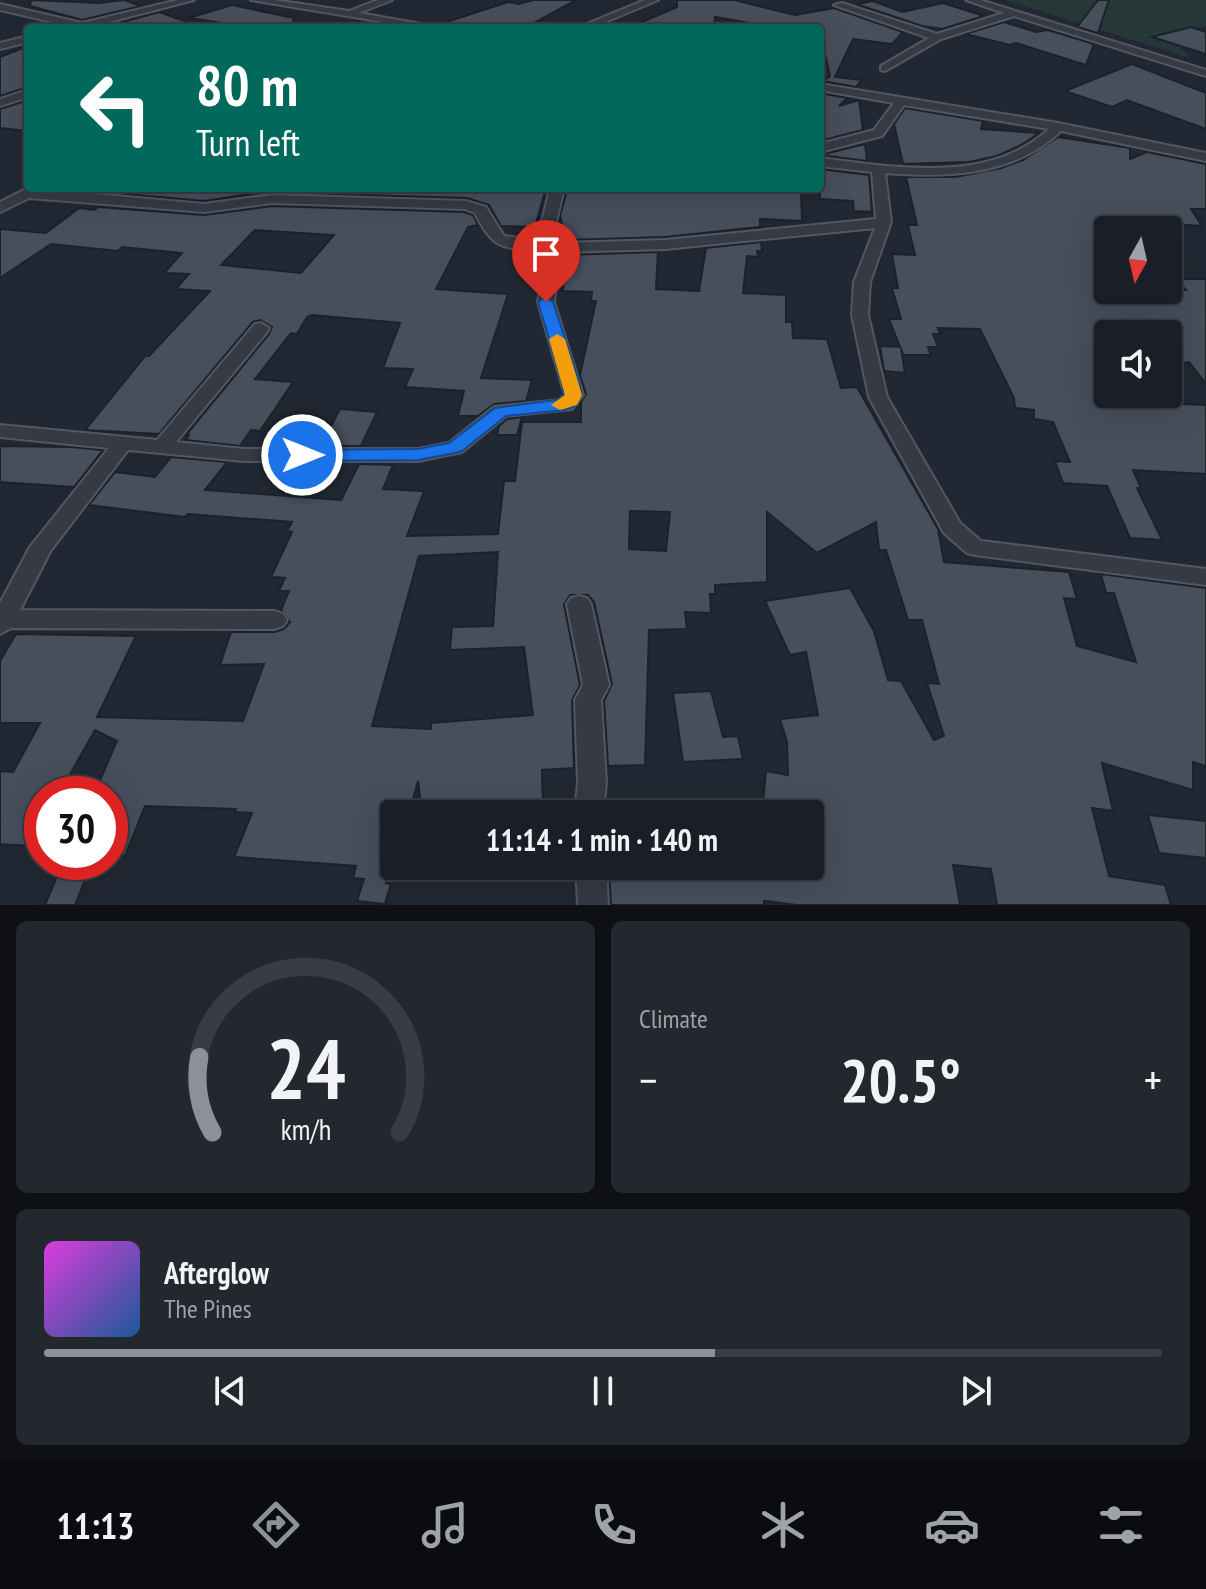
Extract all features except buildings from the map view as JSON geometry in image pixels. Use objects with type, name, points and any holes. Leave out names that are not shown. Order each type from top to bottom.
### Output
[{"type":"street","points":[[90,24],[189,0]]},
{"type":"street","points":[[256,0],[413,24]]},
{"type":"street","points":[[348,14],[387,0]]},
{"type":"street","points":[[592,24],[653,0]]},
{"type":"street","points":[[971,0],[1206,73]]},
{"type":"street","points":[[839,5],[937,37]]},
{"type":"street","points":[[0,7],[66,24]]},
{"type":"street","points":[[885,68],[937,37],[1012,14]]},
{"type":"street","points":[[103,21],[110,24]]},
{"type":"street","points":[[0,46],[24,40]]},
{"type":"street","points":[[824,88],[1058,127],[1206,157]]},
{"type":"street","points":[[0,103],[24,94]]},
{"type":"street","points":[[824,147],[878,133],[902,100]]},
{"type":"street","points":[[824,162],[878,169],[960,169],[1003,160],[1034,147],[1058,127]]},
{"type":"street","points":[[878,169],[884,222],[862,282],[860,315],[878,397],[952,528],[975,548],[1206,577]]},
{"type":"street","points":[[0,208],[32,192]]},
{"type":"street","points":[[44,192],[204,208],[348,194],[466,205],[481,210],[494,236],[500,240],[554,247],[655,246],[884,222]]},
{"type":"street","points":[[0,431],[244,455],[418,455],[455,448],[501,411],[565,405],[574,395],[546,302],[554,247],[546,235],[556,192]]},
{"type":"street","points":[[163,446],[261,328]]},
{"type":"street","points":[[122,444],[41,547],[1,621],[275,620]]},
{"type":"street","points":[[579,604],[596,685],[588,700],[590,800]]},
{"type":"street","points":[[592,880],[593,905]]},
{"type":"shaded area","points":[[1005,0],[1206,0],[1206,26],[1169,35],[1190,58]]},
{"type":"slow traffic","points":[[557,339],[574,395],[571,401],[560,405]]},
{"type":"route","points":[[302,455],[418,455],[455,448],[501,411],[565,405],[574,395],[546,302]]}]
